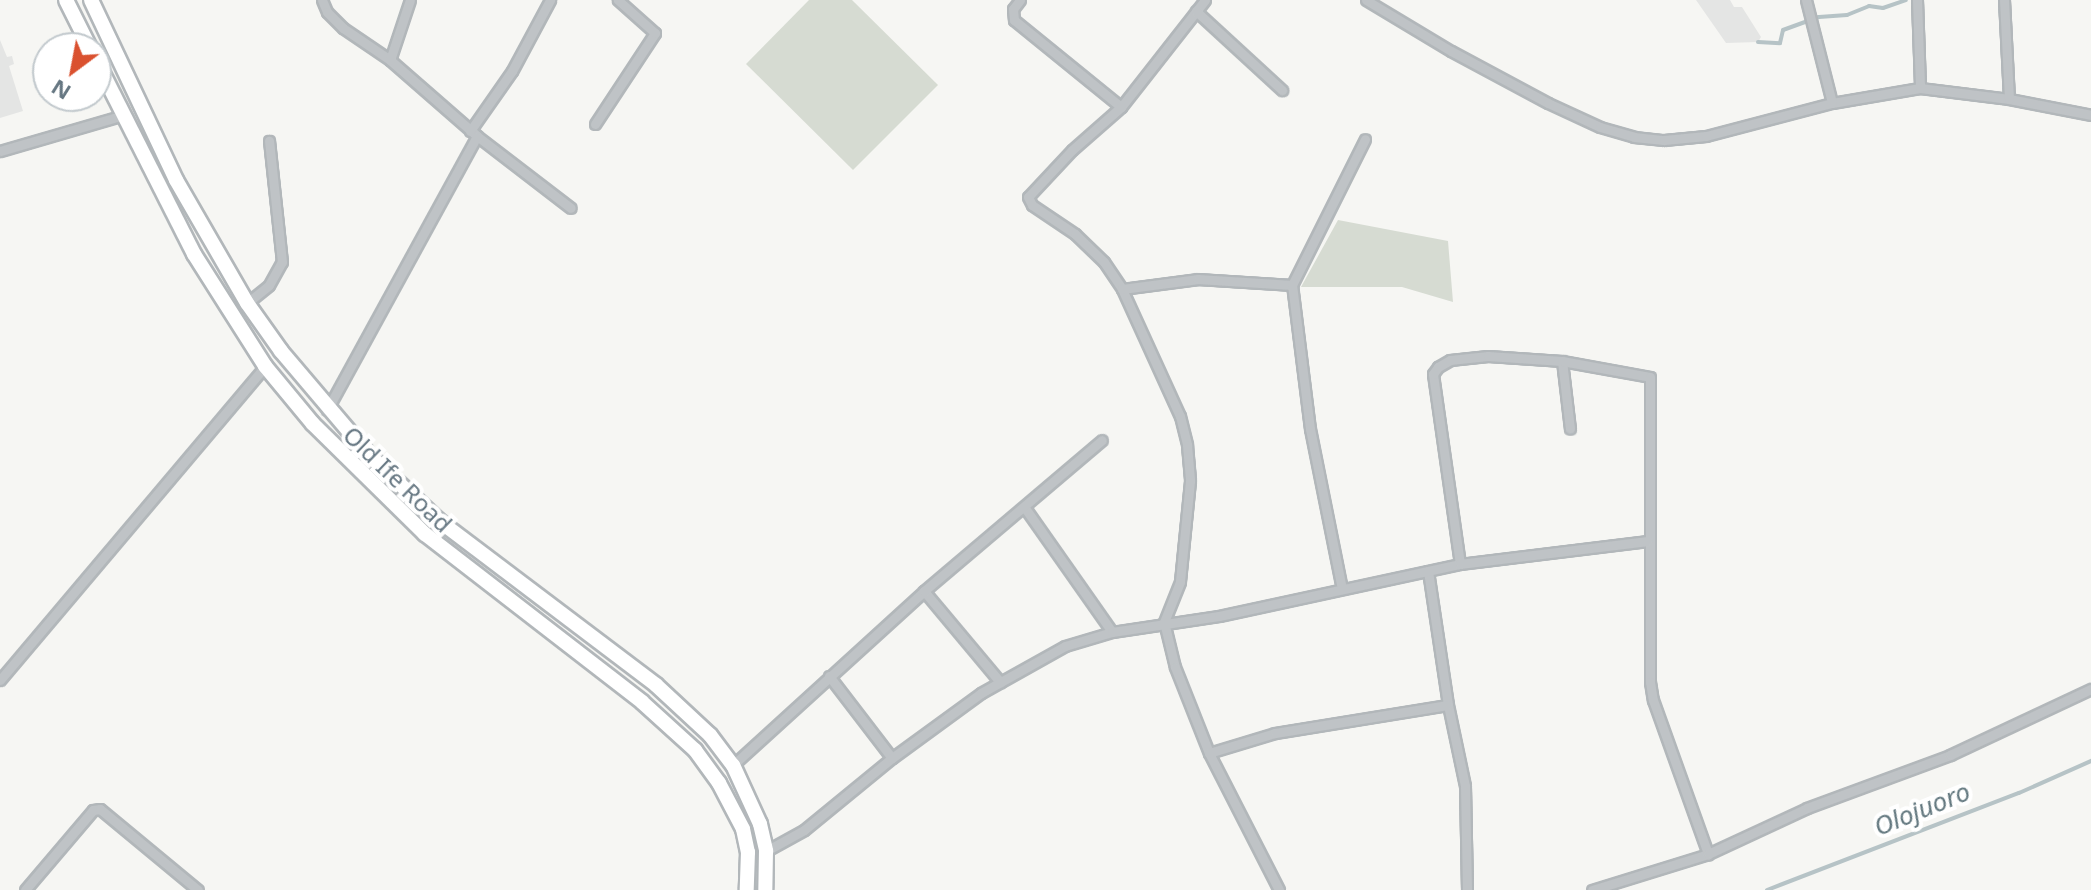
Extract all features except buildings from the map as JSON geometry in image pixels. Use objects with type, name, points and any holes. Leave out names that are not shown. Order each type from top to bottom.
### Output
[{"type":"main road","points":[[66,0],[82,32]]},
{"type":"main road","name":"Old Ife Road","points":[[91,0],[176,180],[247,303],[327,410],[438,520],[690,713],[733,765],[755,811],[766,851],[765,890]]},
{"type":"main road","name":"Old Ife Road","points":[[112,93],[194,254],[265,366],[313,424],[425,534],[642,702],[695,750],[719,783],[743,829],[748,852],[747,890]]},
{"type":"main road","points":[[124,117],[146,113]]},
{"type":"street","points":[[322,0],[334,20],[390,60],[474,133],[571,208]]},
{"type":"street","points":[[390,60],[410,0]]},
{"type":"street","points":[[327,410],[474,133],[550,0]]},
{"type":"street","points":[[595,124],[655,33],[618,0]]},
{"type":"street","points":[[1020,0],[1013,9],[1014,20],[1121,107]]},
{"type":"street","points":[[1205,0],[1121,107],[1072,150],[1028,197],[1032,205],[1091,248],[1122,289],[1180,416],[1187,445],[1190,481],[1180,582],[1164,622],[1175,667],[1209,753],[1279,890]]},
{"type":"street","points":[[1366,0],[1451,51],[1548,103],[1600,127],[1634,137],[1664,140],[1706,136],[1832,103],[1920,88],[2009,99],[2091,115]]},
{"type":"street","points":[[1806,0],[1832,103]]},
{"type":"street","points":[[2004,0],[2009,99]]},
{"type":"street","points":[[1917,3],[1920,88]]},
{"type":"street","points":[[1196,11],[1282,90]]},
{"type":"street","points":[[0,151],[124,117]]},
{"type":"street","points":[[1342,589],[1310,429],[1292,285],[1365,139]]},
{"type":"street","points":[[247,303],[269,285],[282,262],[269,141]]},
{"type":"street","points":[[1122,289],[1198,279],[1292,285]]},
{"type":"street","points":[[1460,564],[1433,374],[1450,360],[1488,356],[1562,361],[1650,377],[1648,541],[1653,700],[1708,854]]},
{"type":"street","points":[[1562,361],[1570,429]]},
{"type":"street","points":[[0,680],[265,366]]},
{"type":"street","points":[[733,765],[924,591],[1102,440]]},
{"type":"street","points":[[1025,508],[1112,632]]},
{"type":"street","points":[[766,851],[804,830],[892,758],[1000,682],[1043,656],[1112,632],[1219,616],[1460,564],[1648,541]]},
{"type":"street","points":[[1428,571],[1448,705],[1467,799],[1467,890]]},
{"type":"street","points":[[924,591],[1000,682]]},
{"type":"street","points":[[829,676],[892,758]]},
{"type":"street","points":[[1592,890],[1708,854],[1807,808],[1950,755],[2091,689]]},
{"type":"street","points":[[1209,753],[1275,733],[1448,705]]},
{"type":"street","points":[[25,890],[93,810],[100,809],[198,890]]},
{"type":"shaded area","points":[[809,0],[852,0],[938,85],[853,170],[746,64]]},
{"type":"shaded area","points":[[1696,0],[1730,0],[1734,7],[1742,7],[1761,37],[1758,42],[1726,43]]},
{"type":"shaded area","points":[[0,40],[7,57],[12,56],[14,64],[9,66],[23,111],[0,118]]},
{"type":"shaded area","points":[[1338,220],[1448,241],[1453,302],[1402,287],[1301,287]]},
{"type":"waterway","points":[[1758,42],[1780,43],[1783,30],[1819,17],[1847,15],[1869,6],[1883,8],[1906,0]]},
{"type":"waterway","name":"Olojuoro","points":[[1767,890],[2019,793],[2091,761]]}]
